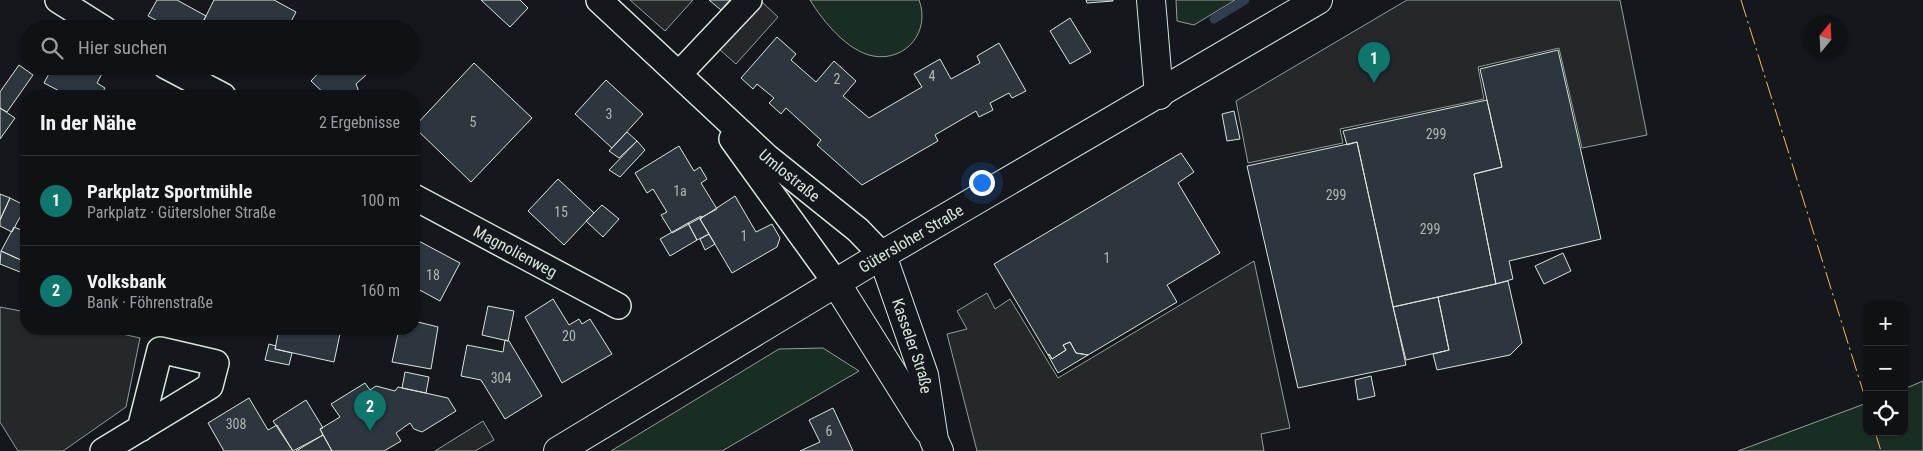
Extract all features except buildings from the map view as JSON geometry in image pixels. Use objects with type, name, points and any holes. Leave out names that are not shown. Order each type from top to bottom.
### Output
[{"type":"main road","points":[[1151,0],[1159,95]]},
{"type":"main road","name":"Gütersloher Straße","points":[[558,451],[836,282],[1159,95],[1318,0]]},
{"type":"main road","name":"Kasseler Straße","points":[[882,255],[924,374],[937,445]]},
{"type":"main road","name":"Kasseler Straße","points":[[836,282],[937,445]]},
{"type":"street","points":[[58,0],[90,20]]},
{"type":"street","name":"Umlostraße","points":[[599,0],[767,157],[858,230],[882,255]]},
{"type":"street","points":[[679,74],[749,0]]},
{"type":"street","points":[[183,75],[212,90]]},
{"type":"street","name":"Umlostraße","points":[[698,93],[836,282]]},
{"type":"street","name":"Magnolienweg","points":[[420,200],[618,306]]},
{"type":"street","points":[[103,451],[140,429]]},
{"type":"green space","points":[[810,0],[919,0],[922,23],[913,42],[905,49],[885,57],[873,56],[863,53],[845,42],[829,26]]},
{"type":"green space","points":[[1176,0],[1235,0],[1194,25],[1177,21]]},
{"type":"green space","points":[[823,348],[859,371],[722,451],[611,451],[779,349]]},
{"type":"green space","points":[[1923,381],[1923,451],[1738,451],[1863,404],[1863,436],[1908,436],[1908,387]]},
{"type":"shaded area","points":[[630,0],[693,0],[665,31]]},
{"type":"shaded area","points":[[1407,0],[1620,0],[1647,135],[1582,148],[1559,48],[1478,67],[1484,99],[1340,129],[1343,143],[1248,163],[1236,101]]},
{"type":"shaded area","points":[[762,2],[778,17],[736,64],[719,49]]},
{"type":"shaded area","points":[[1254,261],[1290,428],[1261,434],[1264,451],[977,451],[947,334],[967,329],[957,311],[987,293],[995,309],[1010,299],[1058,378]]},
{"type":"shaded area","points":[[0,307],[20,311],[20,335],[127,335],[140,338],[126,407],[63,451],[18,451],[0,422]]},
{"type":"shaded area","points":[[483,421],[494,440],[475,451],[435,451]]},
{"type":"waterway","points":[[1214,19],[1245,0]]},
{"type":"power","points":[[1741,0],[1863,391]]},
{"type":"power","points":[[1876,436],[1881,451]]},
{"type":"place","name":"Parkplatz Sportmühle","points":[[1374,83]]},
{"type":"place","name":"Volksbank","points":[[370,431]]}]
